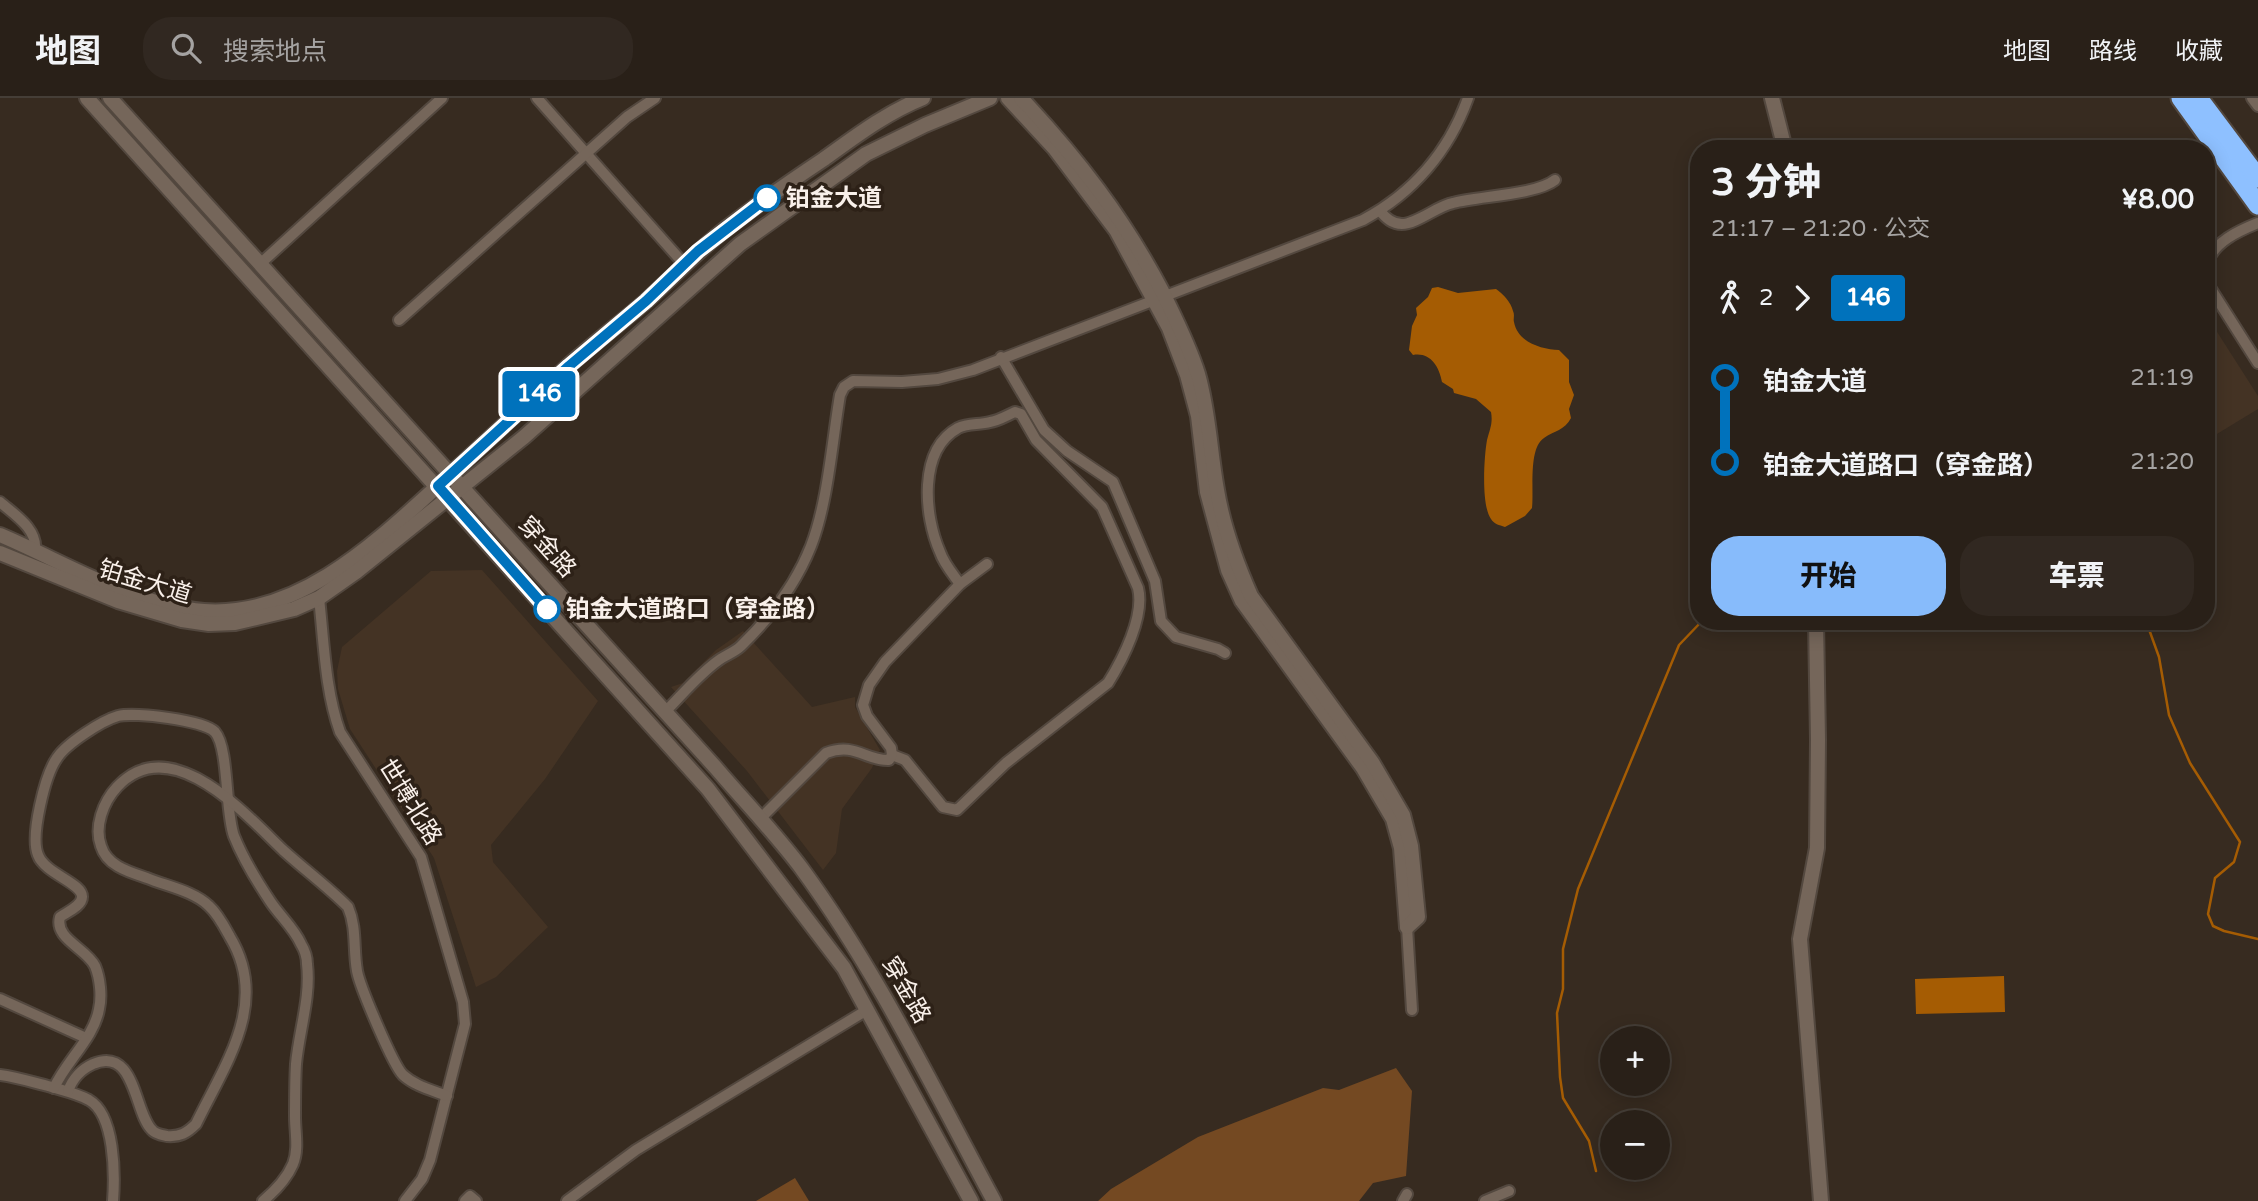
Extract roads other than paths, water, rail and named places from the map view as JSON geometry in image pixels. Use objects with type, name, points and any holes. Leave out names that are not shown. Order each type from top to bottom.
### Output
[{"type":"highway","points":[[2181,98],[2211,140]]},
{"type":"highway","points":[[2198,98],[2258,178]]},
{"type":"highway","points":[[2215,146],[2255,202]]},
{"type":"main road","name":"穿金路","points":[[87,98],[708,789],[844,968],[971,1201]]},
{"type":"main road","name":"穿金路","points":[[110,98],[665,712],[801,868],[861,958],[903,1028],[994,1201]]},
{"type":"main road","name":"铂金大道","points":[[0,535],[130,593],[158,602],[206,611],[262,604],[329,576],[359,554],[438,486],[727,227],[867,126],[923,98]]},
{"type":"main road","name":"铂金大道","points":[[0,552],[118,601],[182,620],[209,624],[235,623],[294,609],[319,598],[356,572],[524,437],[712,267],[772,220],[866,155],[925,125],[990,98]]},
{"type":"main road","points":[[1008,98],[1055,149],[1108,219],[1159,298]]},
{"type":"main road","points":[[1021,98],[1063,143],[1125,224],[1159,298],[1187,375],[1198,416],[1207,492],[1228,570],[1242,601],[1363,768],[1393,818],[1401,848],[1407,927]]},
{"type":"main road","points":[[1772,98],[1783,140]]},
{"type":"main road","points":[[1816,630],[1817,848],[1800,939],[1821,1201]]},
{"type":"street","points":[[260,264],[442,98]]},
{"type":"street","points":[[537,98],[588,152],[684,264]]},
{"type":"street","points":[[399,320],[627,117],[655,98]]},
{"type":"street","points":[[665,712],[718,660],[738,649],[757,630],[784,597],[799,573],[812,545],[821,511],[840,395],[844,387],[853,381],[902,382],[938,379],[972,370],[1380,211],[1403,195],[1430,166],[1462,117],[1468,98]]},
{"type":"street","points":[[2252,98],[2258,106]]},
{"type":"street","points":[[1380,211],[1387,220],[1406,225],[1451,203],[1540,187],[1555,180]]},
{"type":"street","points":[[2215,249],[2231,236],[2258,223]]},
{"type":"street","points":[[2215,295],[2258,363]]},
{"type":"street","points":[[1001,357],[1044,430],[1066,451],[1113,482],[1155,581],[1161,621],[1175,637],[1225,653]]},
{"type":"street","points":[[892,755],[905,760],[943,807],[957,810],[1006,763],[1108,683],[1140,612],[1138,588],[1102,507],[1037,440],[1021,414],[1015,412],[993,422],[958,428],[939,445],[931,468],[928,485],[933,535],[941,555],[960,584]]},
{"type":"street","points":[[0,502],[32,531],[36,541],[35,551]]},
{"type":"street","points":[[760,819],[826,753],[848,750],[889,760],[892,755],[891,748],[867,716],[863,705],[869,685],[885,662],[960,584],[972,578],[987,564]]},
{"type":"street","name":"世博北路","points":[[319,598],[330,691],[340,732],[421,857],[464,1002],[464,1024],[430,1160],[422,1179],[405,1201]]},
{"type":"street","points":[[54,1088],[61,1072],[86,1038],[99,1013],[100,1001],[99,977],[94,964],[83,950],[61,932],[58,925],[60,917],[79,905],[81,890],[44,865],[35,843],[37,824],[51,770],[57,757],[65,749],[101,724],[117,717],[127,715],[200,724],[214,731],[219,739],[228,787],[229,816],[235,837],[269,900],[300,942],[307,962],[307,989],[296,1064],[296,1147],[287,1175],[263,1201]]},
{"type":"street","points":[[68,1091],[74,1077],[85,1069],[96,1063],[109,1062],[130,1077],[152,1131],[161,1135],[186,1134],[196,1124],[238,1038],[247,992],[245,969],[239,951],[209,905],[193,896],[125,871],[111,862],[101,848],[99,832],[107,799],[118,786],[146,770],[162,769],[187,773],[201,779],[228,798],[348,907],[354,921],[357,972],[371,1011],[401,1073],[415,1084],[447,1096]]},
{"type":"street","points":[[1407,927],[1412,1010]]},
{"type":"street","points":[[0,999],[86,1038]]},
{"type":"street","points":[[567,1201],[636,1150],[867,1010]]},
{"type":"street","points":[[0,1075],[68,1091],[90,1100],[106,1121],[111,1153],[113,1201]]},
{"type":"street","points":[[1485,1201],[1509,1191]]},
{"type":"street","points":[[465,1201],[470,1196],[476,1201]]},
{"type":"waterway","points":[[1596,1171],[1589,1141],[1563,1098],[1557,1013],[1563,989],[1563,949],[1578,889],[1679,645],[1693,630]]},
{"type":"waterway","points":[[2149,630],[2159,657],[2169,715],[2190,763],[2240,842],[2234,862],[2215,878],[2208,914],[2213,926],[2258,939]]},
{"type":"place","name":"铂金大道","points":[[767,198]]},
{"type":"place","name":"铂金大道路口（穿金路）","points":[[547,609]]}]
